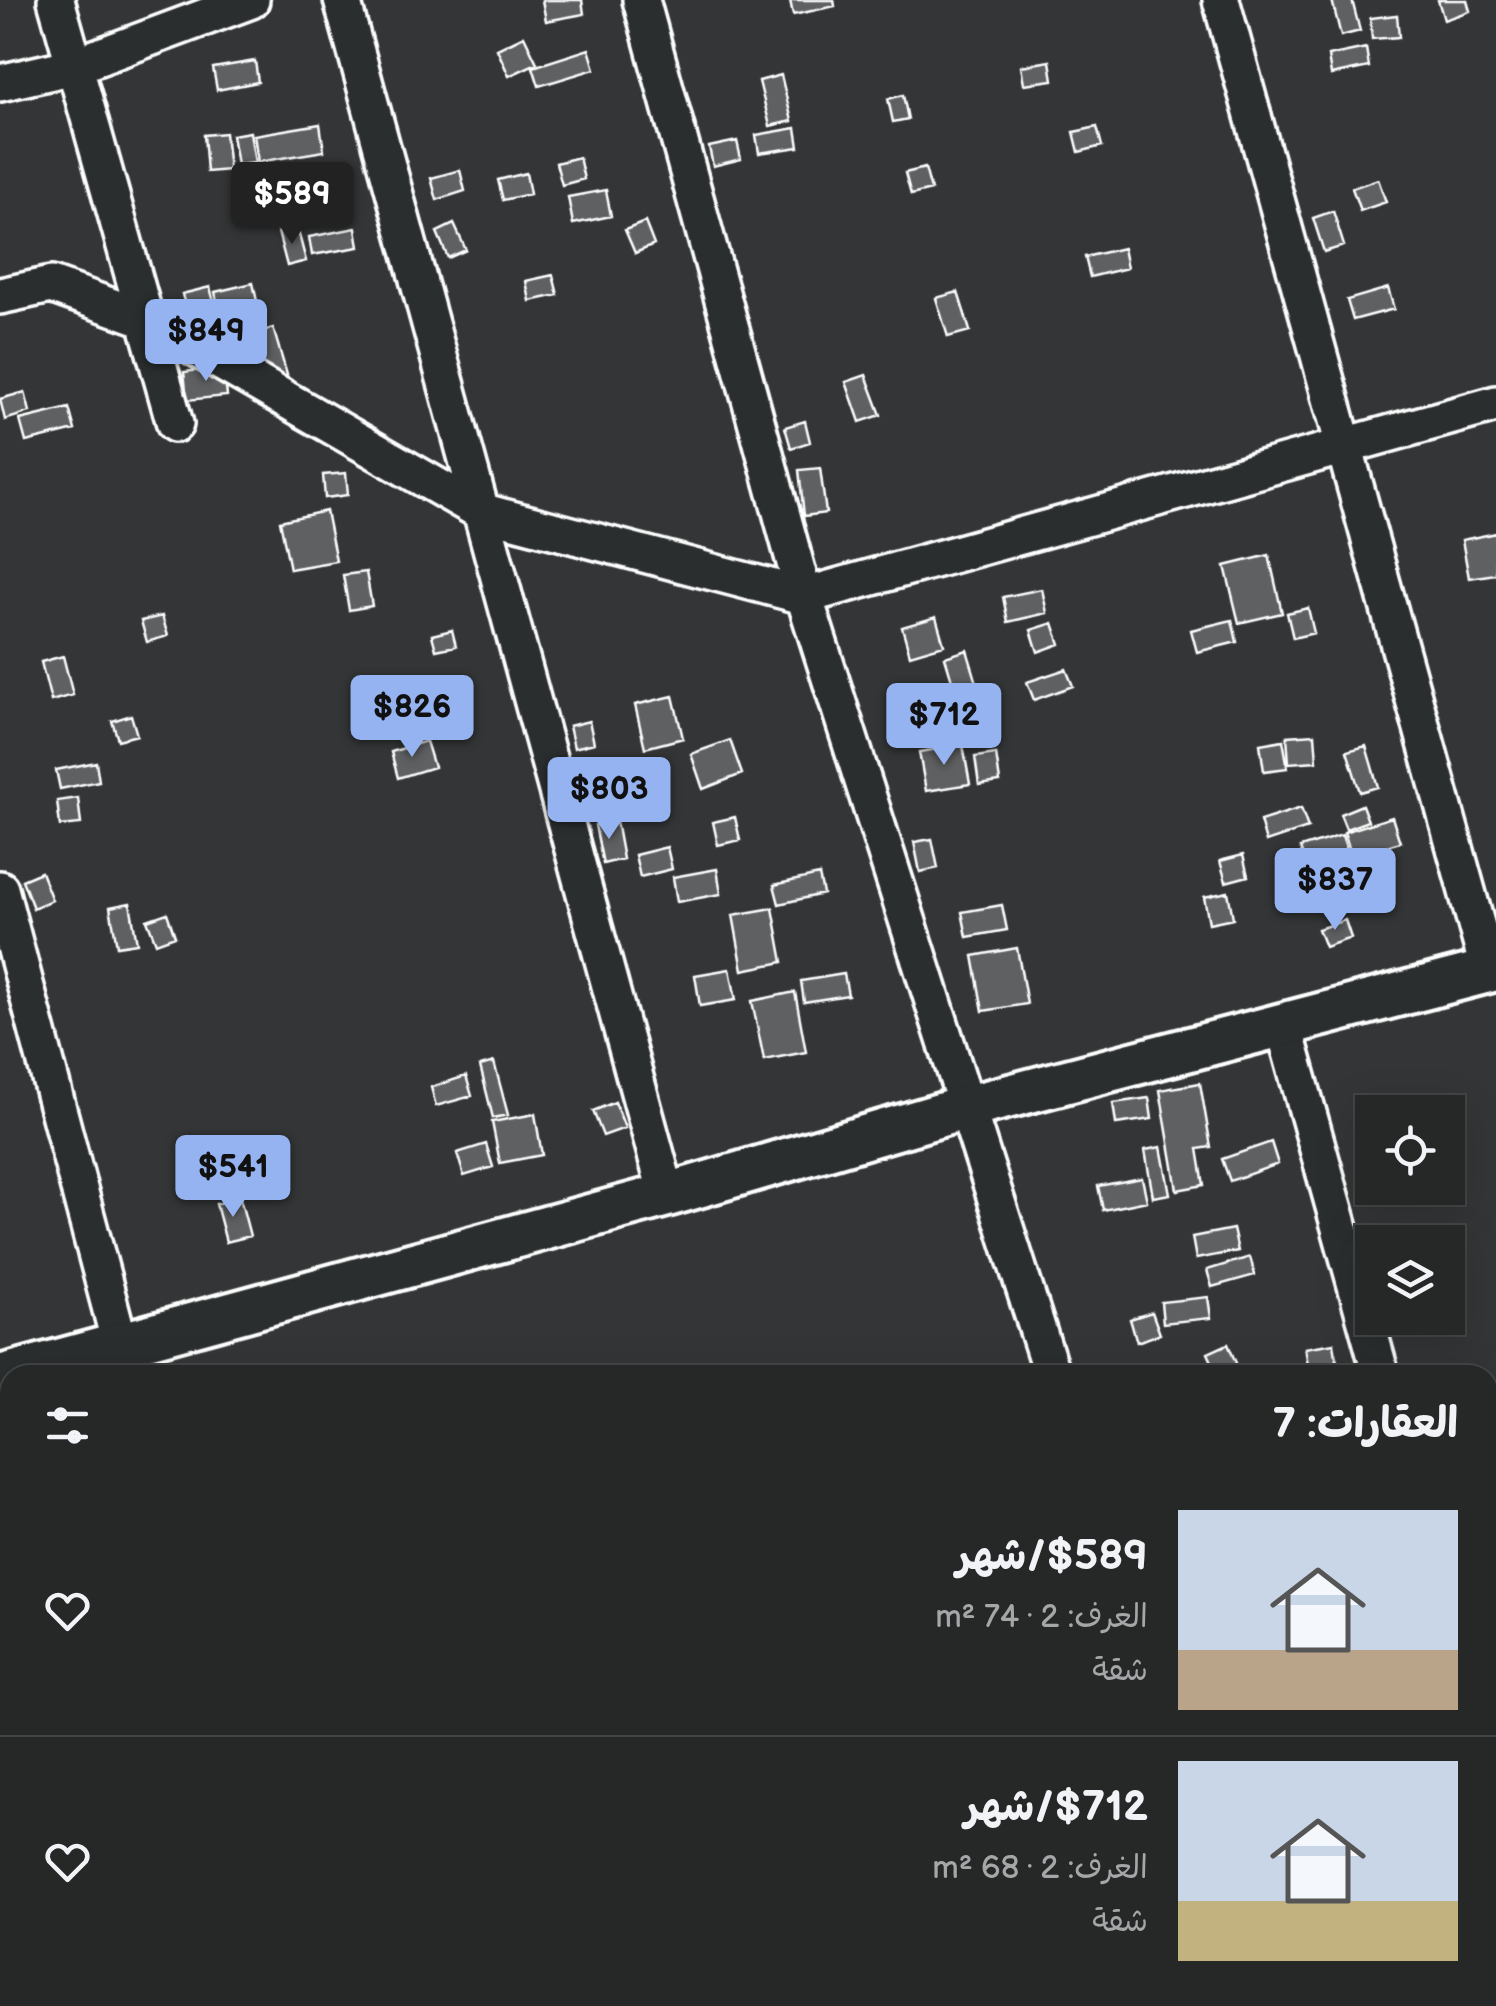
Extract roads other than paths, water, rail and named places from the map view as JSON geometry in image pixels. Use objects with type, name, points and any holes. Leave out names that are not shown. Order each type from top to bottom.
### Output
[{"type":"street","points":[[56,0],[175,424]]},
{"type":"street","points":[[0,83],[74,66],[251,0]]},
{"type":"street","points":[[342,0],[667,1195]]},
{"type":"street","points":[[641,0],[804,596],[1049,1365]]},
{"type":"street","points":[[44,1365],[667,1195],[964,1108],[1492,970],[1221,0]]},
{"type":"street","points":[[0,296],[51,285],[146,319],[480,511],[804,596],[1496,404]]},
{"type":"street","points":[[0,890],[120,1344]]},
{"type":"street","points":[[1284,1027],[1378,1365]]}]
